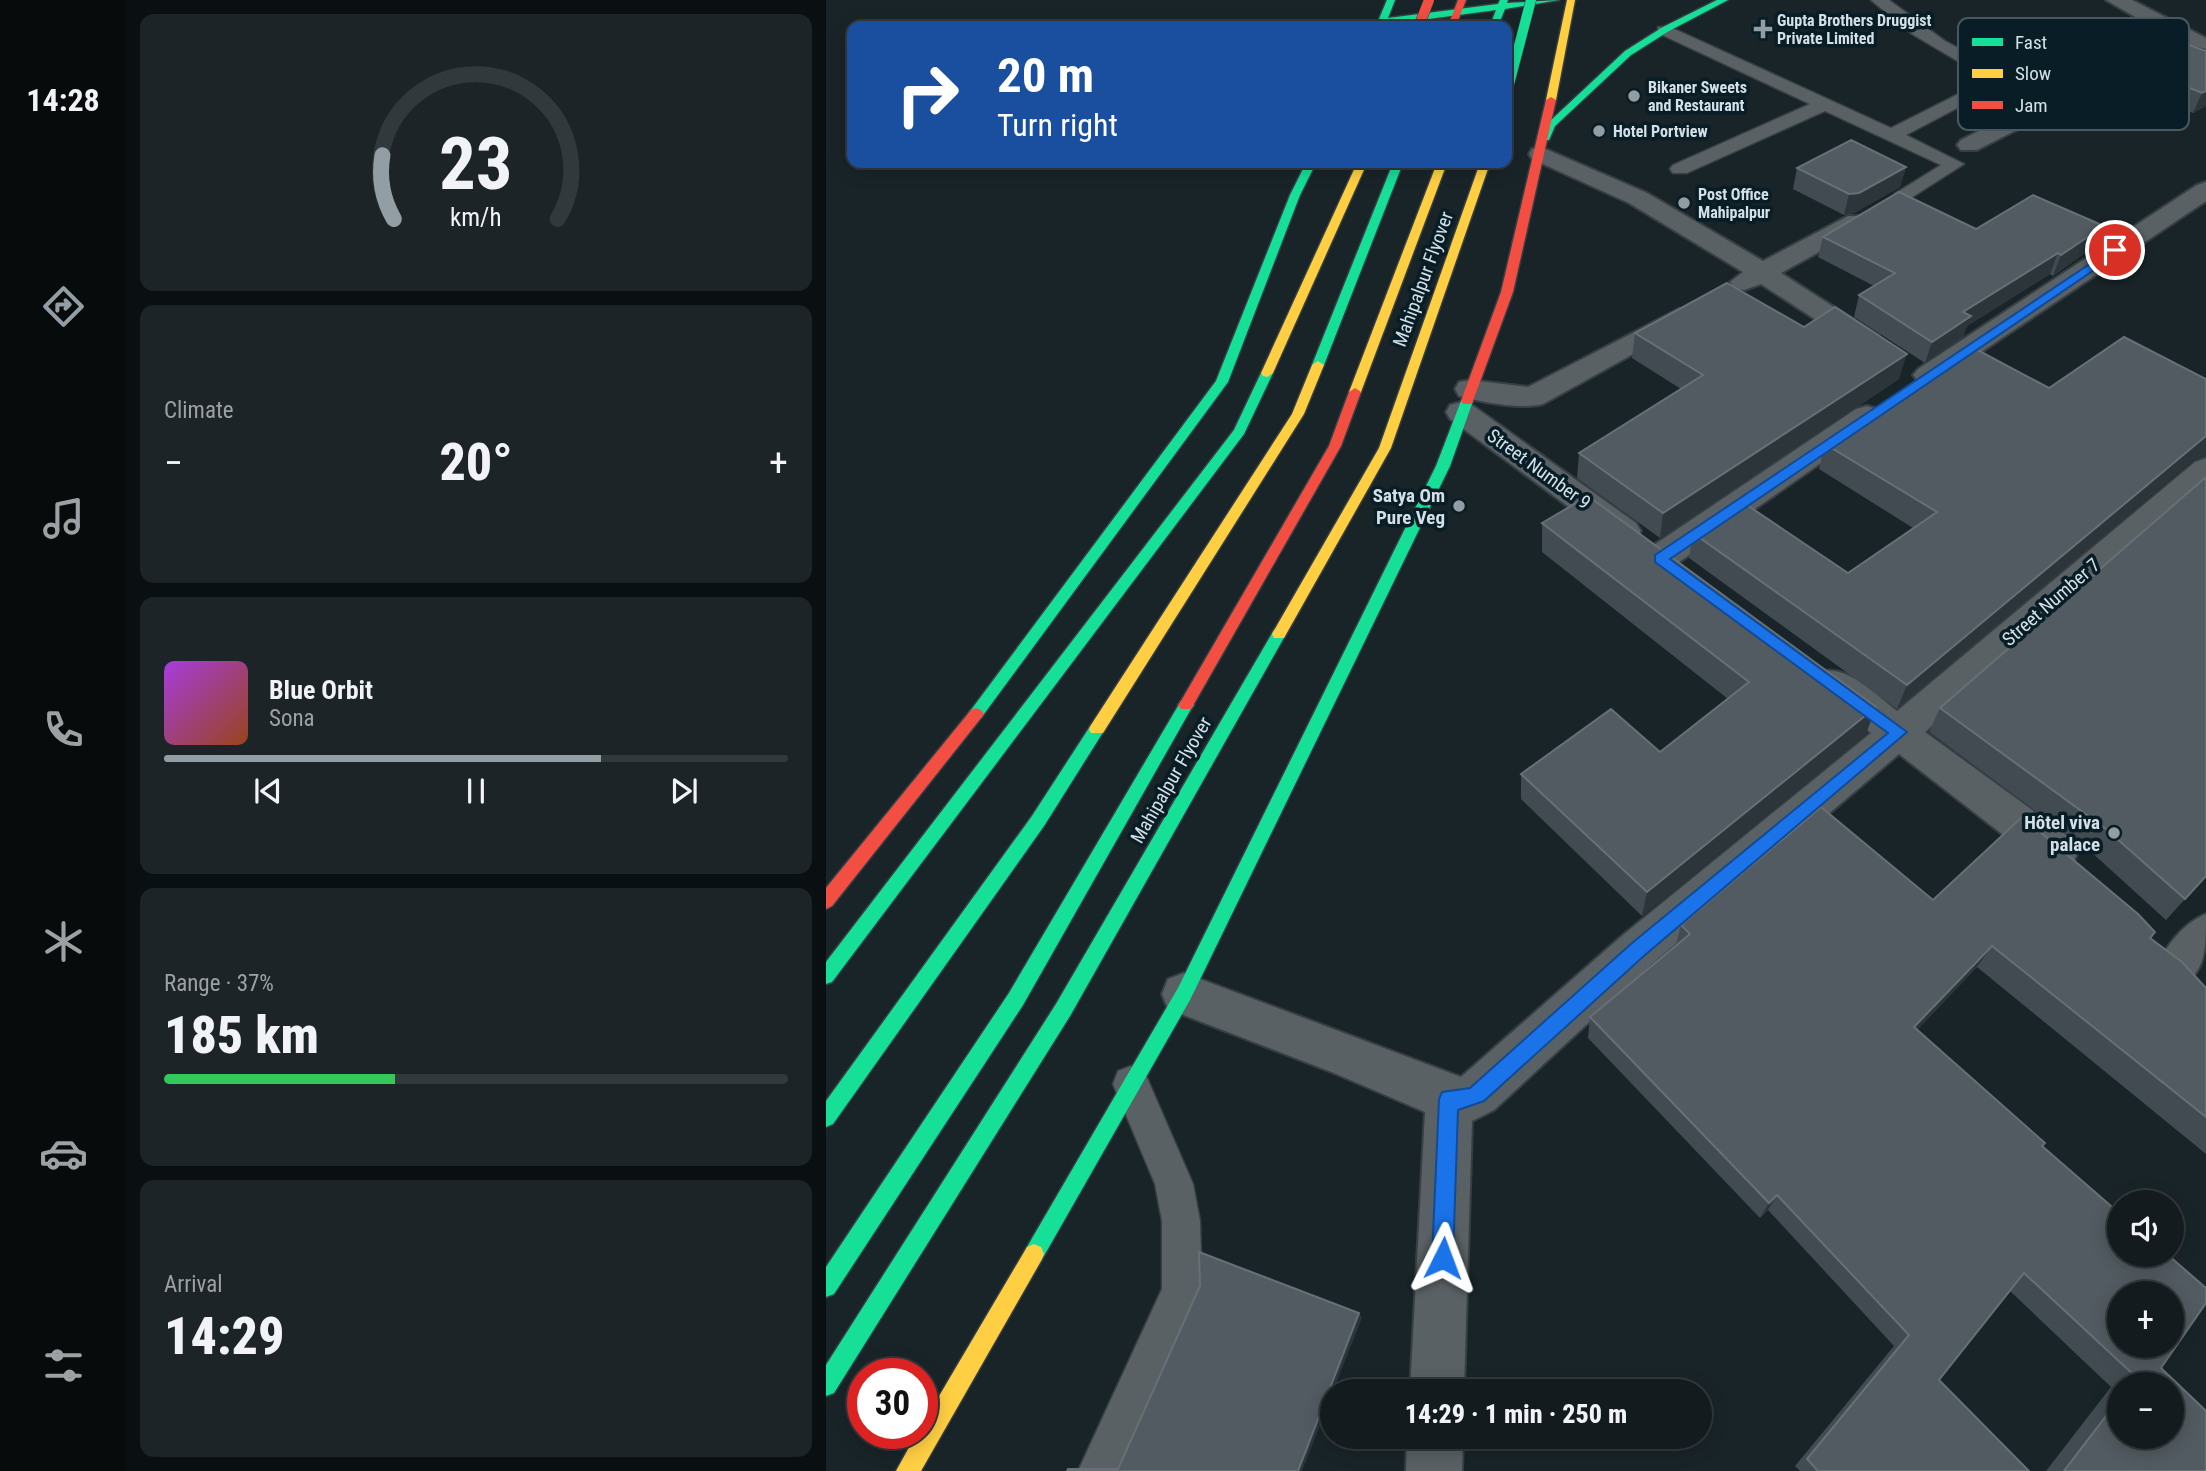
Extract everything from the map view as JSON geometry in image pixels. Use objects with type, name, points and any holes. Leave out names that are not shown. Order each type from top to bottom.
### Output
[{"type":"main road","points":[[1421,21],[1429,0]]},
{"type":"main road","points":[[1512,73],[1531,0]]},
{"type":"main road","points":[[1396,21],[1502,4],[1555,0]]},
{"type":"main road","points":[[908,1471],[1184,994],[1443,466],[1507,292],[1541,150],[1571,0]]},
{"type":"main road","points":[[1541,150],[1551,125],[1628,53],[1664,30],[1724,0]]},
{"type":"main road","points":[[1382,21],[1395,1]]},
{"type":"main road","points":[[1496,21],[1502,4]]},
{"type":"main road","points":[[826,901],[946,754],[1222,382],[1295,195],[1308,168]]},
{"type":"main road","points":[[826,976],[1240,431],[1360,168]]},
{"type":"main road","points":[[826,1117],[1038,821],[1298,414],[1396,168]]},
{"type":"main road","points":[[826,1286],[1016,999],[1335,446],[1440,168]]},
{"type":"main road","name":"Mahipalpur Flyover","points":[[826,1385],[1063,1010],[1385,448],[1483,168]]},
{"type":"street","points":[[2116,0],[2150,18]]},
{"type":"street","points":[[2189,38],[2206,47]]},
{"type":"street","points":[[1969,145],[1996,130]]},
{"type":"street","points":[[1541,150],[1638,198],[1762,272],[1902,377],[2206,190]]},
{"type":"street","points":[[1466,400],[1532,397],[1857,221]]},
{"type":"street","name":"Street Number 9","points":[[1466,400],[1671,566],[1902,377]]},
{"type":"street","name":"Street Number 7","points":[[1449,1099],[1463,1101],[1477,1094],[1638,949],[2199,484]]},
{"type":"street","points":[[1802,661],[1899,732],[2090,880]]},
{"type":"street","points":[[2179,968],[2206,934]]},
{"type":"street","points":[[1184,994],[1346,1055],[1449,1099],[1437,1379]]},
{"type":"street","points":[[1434,1471],[1435,1449]]},
{"type":"lane","points":[[1879,0],[1904,22],[1958,54]]},
{"type":"lane","points":[[1664,30],[1955,164],[1903,197]]},
{"type":"lane","points":[[1894,134],[1958,101]]},
{"type":"lane","points":[[1681,169],[1827,103]]},
{"type":"lane","points":[[1100,1471],[1182,1290],[1181,1221],[1174,1184],[1131,1084]]},
{"type":"building","points":[[2189,45],[2206,51],[2206,91],[2202,93],[2189,88]]},
{"type":"building","points":[[1851,140],[1906,167],[1859,193],[1849,194],[1797,168]]},
{"type":"building","points":[[1899,192],[1976,229],[2033,195],[2104,226],[2061,255],[2058,253],[1963,312],[1971,316],[1932,342],[1859,295],[1895,273],[1823,237]]},
{"type":"building","points":[[1727,283],[1804,327],[1835,307],[1907,354],[1663,513],[1579,453],[1703,375],[1635,333]]},
{"type":"building","points":[[2124,337],[2206,379],[2206,436],[1907,685],[1693,533],[1741,501],[1848,573],[1937,512],[1825,444],[1970,346],[2049,388]]},
{"type":"building","points":[[2206,477],[2206,876],[2185,899],[2106,829],[1940,708]]},
{"type":"building","points":[[1588,496],[1876,707],[1647,892],[1521,774],[1611,709],[1660,752],[1749,682],[1542,523]]},
{"type":"building","points":[[1821,807],[1933,900],[2022,817],[2138,914],[2155,932],[2150,938],[2182,962],[2206,988],[2206,1117],[1992,946],[1914,1027],[2045,1143],[2042,1146],[2107,1203],[2107,1267],[2182,1267],[2206,1288],[2206,1303],[2184,1335],[2184,1281],[2107,1281],[2107,1350],[2024,1273],[1939,1380],[2029,1471],[1818,1471],[1807,1459],[1909,1335],[1777,1195],[1769,1203],[1590,1017],[1690,934],[1681,925]]},
{"type":"building","points":[[1199,1252],[1359,1313],[1334,1379],[1320,1379],[1320,1414],[1298,1471],[1067,1471],[1118,1469],[1200,1286]]},
{"type":"building","points":[[2116,1358],[2168,1358],[2161,1368],[2165,1372],[2131,1372]]},
{"type":"building","points":[[2184,1390],[2206,1411],[2206,1471],[2064,1471],[2107,1415],[2107,1449],[2184,1449]]},
{"type":"traffic: fast","points":[[1382,21],[1391,0]]},
{"type":"traffic: fast","points":[[1496,21],[1504,0]]},
{"type":"traffic: fast","points":[[1512,73],[1531,0]]},
{"type":"traffic: fast","points":[[1382,21],[1555,0]]},
{"type":"traffic: fast","points":[[1546,138],[1551,125],[1628,53],[1666,29],[1724,0]]},
{"type":"traffic: fast","points":[[976,714],[1222,382],[1295,195],[1308,168]]},
{"type":"traffic: fast","points":[[1318,365],[1396,168]]},
{"type":"traffic: fast","points":[[826,976],[1240,431],[1267,373]]},
{"type":"traffic: fast","points":[[1034,1254],[1184,994],[1443,466],[1467,401]]},
{"type":"traffic: fast","points":[[826,1385],[1063,1010],[1279,634]]},
{"type":"traffic: fast","points":[[826,1286],[1016,999],[1186,705]]},
{"type":"traffic: fast","points":[[826,1117],[1038,821],[1097,729]]},
{"type":"traffic: slow","points":[[1551,100],[1571,0]]},
{"type":"traffic: slow","points":[[1267,373],[1360,168]]},
{"type":"traffic: slow","points":[[1355,392],[1440,168]]},
{"type":"traffic: slow","points":[[1279,634],[1385,448],[1483,168]]},
{"type":"traffic: slow","points":[[1097,729],[1298,414],[1318,365]]},
{"type":"traffic: slow","points":[[908,1471],[1034,1254]]},
{"type":"traffic: jam","points":[[1421,21],[1429,0]]},
{"type":"traffic: jam","points":[[1454,21],[1462,0]]},
{"type":"traffic: jam","points":[[1467,401],[1507,292],[1551,100]]},
{"type":"traffic: jam","points":[[1186,705],[1335,446],[1355,392]]},
{"type":"traffic: jam","points":[[826,901],[976,714]]},
{"type":"place","name":"Gupta Brothers Druggist Private Limited","points":[[1763,29]]},
{"type":"place","name":"Bikaner Sweets and Restaurant","points":[[1634,96]]},
{"type":"place","name":"Hotel Portview","points":[[1599,131]]},
{"type":"place","name":"Post Office Mahipalpur","points":[[1684,203]]},
{"type":"place","name":"Satya Om Pure Veg","points":[[1459,506]]},
{"type":"place","name":"Hôtel viva palace","points":[[2114,833]]},
{"type":"route","points":[[1443,1258],[1449,1099],[1463,1101],[1477,1094],[1638,949],[1899,732],[1660,558],[2115,250]]}]
